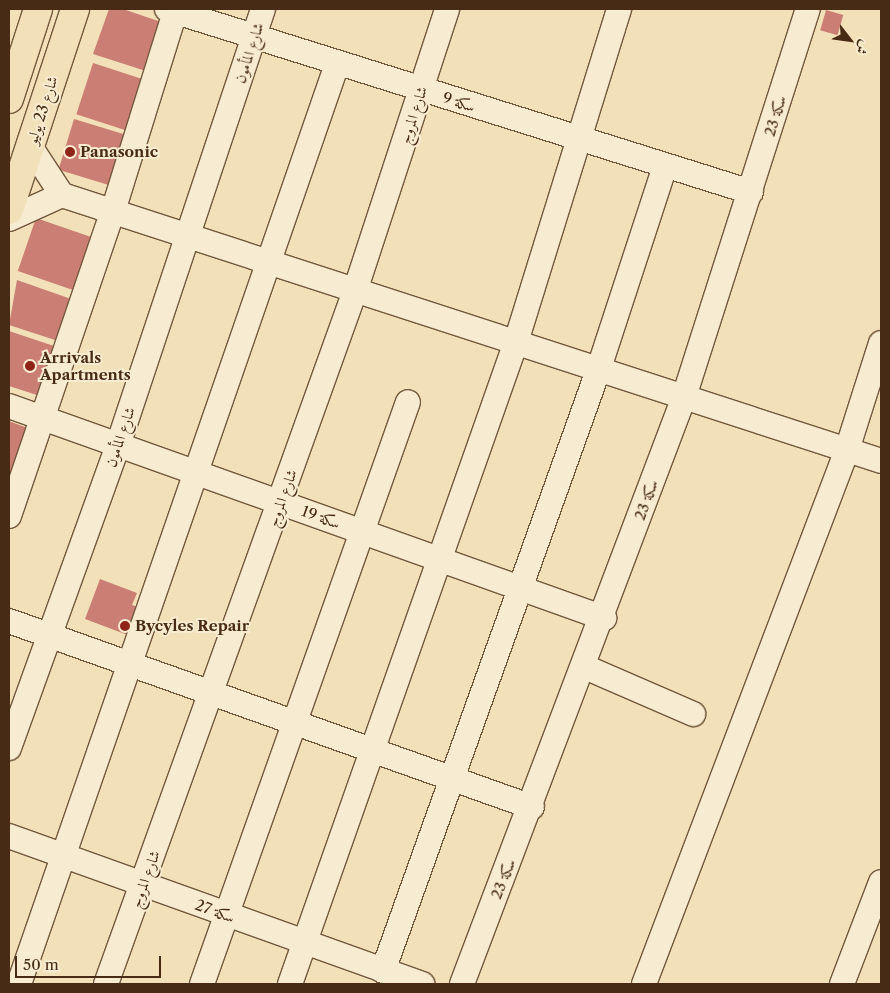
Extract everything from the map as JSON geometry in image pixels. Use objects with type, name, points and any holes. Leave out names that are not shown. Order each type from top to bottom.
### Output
[{"type":"main road","points":[[9,99],[38,9]]},
{"type":"main road","name":"شارع 23 يوليو","points":[[9,210],[76,9]]},
{"type":"street","name":"شارع المأمون","points":[[9,748],[118,445],[264,9]]},
{"type":"street","name":"شارع المروج","points":[[106,984],[281,502],[356,288],[447,9]]},
{"type":"street","points":[[290,984],[516,342],[619,9]]},
{"type":"street","name":"23 سكة","points":[[462,984],[604,618],[684,397],[808,9]]},
{"type":"street","name":"سكة 9","points":[[173,10],[337,64],[751,192]]},
{"type":"street","points":[[9,516],[113,211],[173,10]]},
{"type":"street","points":[[19,984],[199,474],[337,64]]},
{"type":"street","points":[[30,146],[62,195],[272,260],[881,461]]},
{"type":"street","points":[[383,971],[449,778],[599,368],[665,166]]},
{"type":"street","points":[[9,219],[62,195]]},
{"type":"street","points":[[644,984],[847,450],[881,343]]},
{"type":"street","points":[[202,984],[229,916],[408,402]]},
{"type":"street","name":"سكة 19","points":[[9,406],[604,618]]},
{"type":"street","points":[[9,620],[210,696],[532,807]]},
{"type":"street","points":[[585,667],[693,714]]},
{"type":"street","name":"سكة 27","points":[[9,836],[305,944],[422,984]]},
{"type":"street","points":[[842,984],[881,882]]},
{"type":"building","points":[[109,9],[123,9],[164,23],[149,72],[93,54]]},
{"type":"building","points":[[826,10],[843,15],[838,35],[820,30]]},
{"type":"building","points":[[93,63],[145,80],[129,131],[76,114]]},
{"type":"building","points":[[74,119],[127,135],[111,186],[59,170]]},
{"type":"building","points":[[36,218],[92,237],[74,290],[18,271]]},
{"type":"building","points":[[17,280],[71,299],[58,341],[9,325]]},
{"type":"building","name":"Arrivals Apartments","points":[[9,331],[57,347],[40,396],[9,386]]},
{"type":"building","points":[[9,421],[30,429],[14,478],[9,476]]},
{"type":"building","points":[[100,579],[137,593],[132,605],[144,609],[133,637],[85,619]]},
{"type":"place","name":"Panasonic","points":[[70,152]]},
{"type":"place","name":"Arrivals Apartments","points":[[30,366]]},
{"type":"place","name":"Bycyles Repair","points":[[125,626]]}]
